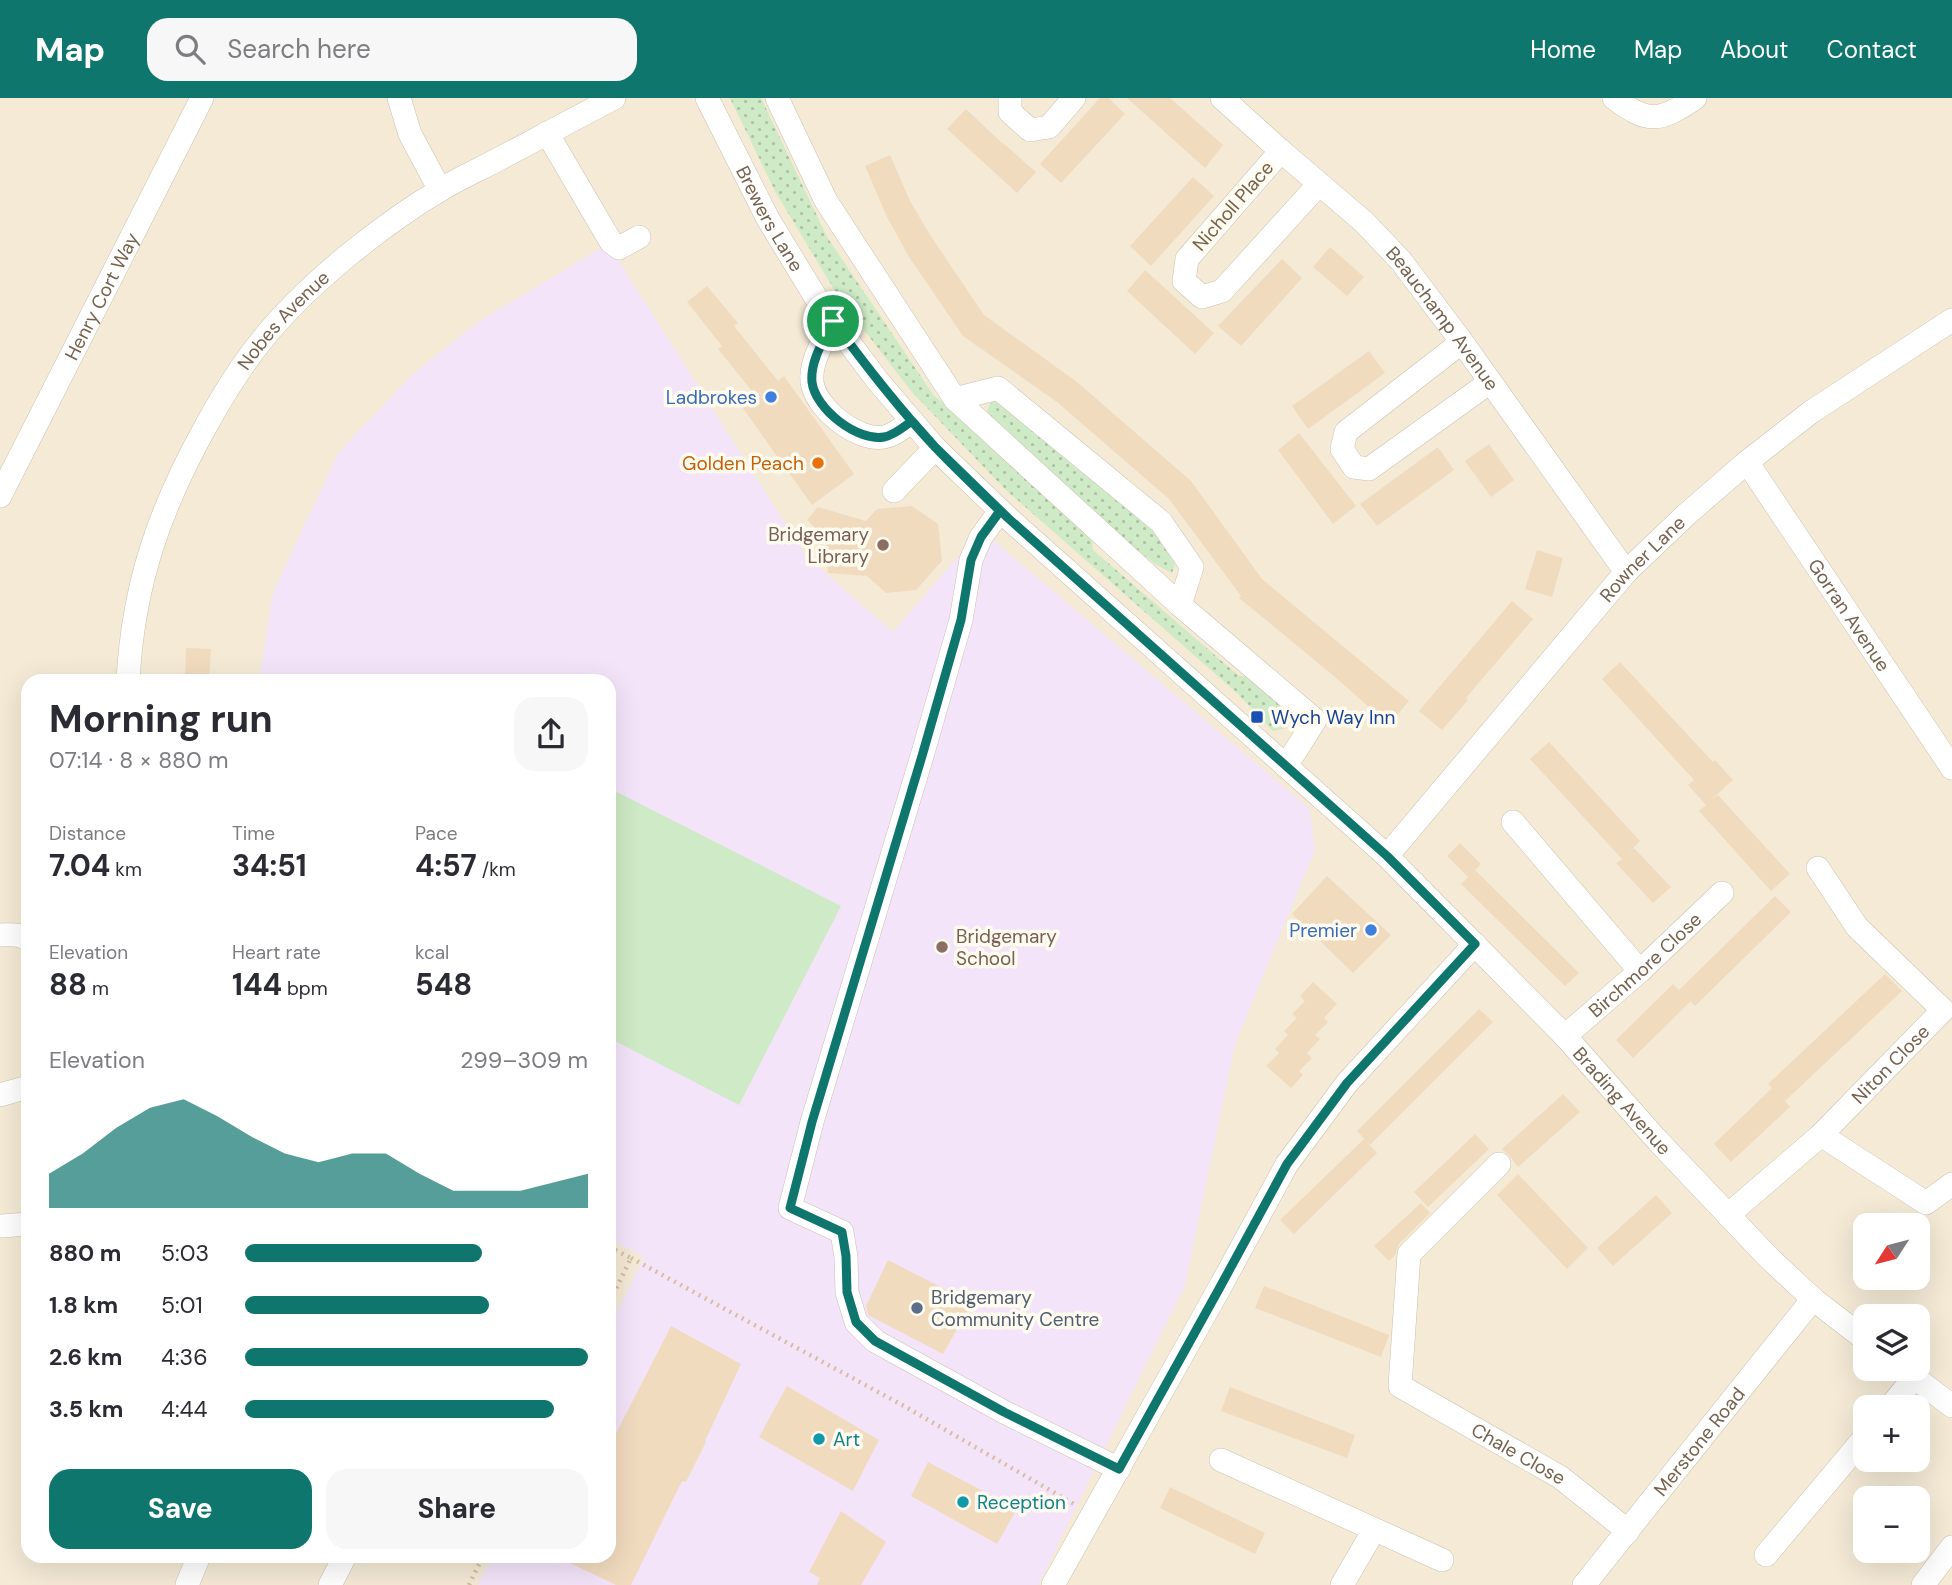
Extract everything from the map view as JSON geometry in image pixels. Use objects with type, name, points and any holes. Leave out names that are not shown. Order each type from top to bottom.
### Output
[{"type":"street","name":"Henry Cort Way","points":[[0,496],[202,98]]},
{"type":"street","points":[[399,98],[410,134],[440,190]]},
{"type":"street","name":"Nobes Avenue","points":[[128,674],[130,645],[139,594],[158,524],[184,464],[227,387],[262,339],[290,308],[332,269],[385,227],[440,190],[614,98]]},
{"type":"street","name":"Brewers Lane","points":[[707,98],[768,219],[818,301],[877,380],[935,447],[1000,511],[1387,856]]},
{"type":"street","points":[[777,98],[826,201],[955,399],[1180,605],[1315,720],[1286,766]]},
{"type":"street","points":[[1010,98],[1010,112],[1030,130],[1049,127],[1073,98]]},
{"type":"street","name":"Beauchamp Avenue","points":[[1222,98],[1364,222],[1401,261],[1626,572]]},
{"type":"street","points":[[1614,98],[1635,114],[1658,118],[1695,98]]},
{"type":"street","points":[[547,133],[611,242],[619,248],[639,237]]},
{"type":"street","name":"Nicholl Place","points":[[1281,151],[1187,259],[1184,281],[1202,297],[1222,291],[1320,184]]},
{"type":"street","name":"Rowner Lane","points":[[1387,856],[1626,572],[1687,514],[1811,412],[1952,320]]},
{"type":"street","points":[[833,321],[814,365],[812,382],[816,395],[828,411],[862,435],[882,438],[912,421]]},
{"type":"street","points":[[1462,342],[1346,432],[1342,449],[1354,467],[1369,469],[1490,382]]},
{"type":"street","points":[[955,399],[998,388],[1161,522],[1192,568],[1180,605]]},
{"type":"street","points":[[894,491],[935,447]]},
{"type":"street","name":"Gorran Avenue","points":[[1747,462],[1951,766]]},
{"type":"street","points":[[1000,511],[981,537],[971,560],[961,620],[812,1122],[789,1216],[842,1232],[847,1292],[856,1322],[875,1341],[1004,1412],[1119,1469]]},
{"type":"street","points":[[1513,822],[1640,971]]},
{"type":"street","name":"Brading Avenue","points":[[1387,856],[1565,1036],[1658,1141],[1769,1258],[1813,1299],[1853,1330]]},
{"type":"street","name":"Niton Close","points":[[1728,1215],[1821,1135],[1943,1010],[1857,926],[1818,868]]},
{"type":"street","name":"Birchmore Close","points":[[1565,1036],[1640,971],[1722,893]]},
{"type":"street","points":[[0,935],[21,936]]},
{"type":"street","points":[[1053,1585],[1287,1164],[1347,1083],[1475,944]]},
{"type":"street","points":[[0,1095],[21,1089]]},
{"type":"street","points":[[1821,1135],[1926,1203],[1952,1184]]},
{"type":"street","name":"Chale Close","points":[[1499,1164],[1409,1254],[1400,1386],[1560,1477],[1628,1531]]},
{"type":"street","points":[[2,1226],[21,1225]]},
{"type":"street","name":"Merstone Road","points":[[1584,1585],[1813,1299]]},
{"type":"street","points":[[1919,1381],[1952,1406]]},
{"type":"street","points":[[1766,1555],[1853,1451]]},
{"type":"street","points":[[1221,1460],[1442,1560]]},
{"type":"street","points":[[1342,1585],[1374,1530]]},
{"type":"street","points":[[1923,1585],[1952,1547]]},
{"type":"street","points":[[191,1584],[197,1563]]},
{"type":"street","points":[[330,1585],[341,1563]]},
{"type":"path","points":[[616,1250],[904,1406],[1093,1515]]},
{"type":"path","points":[[616,1289],[631,1258]]},
{"type":"path","points":[[468,1585],[479,1563]]},
{"type":"shaded area","points":[[0,98],[1952,98],[1952,1585],[0,1585]]},
{"type":"shaded area","name":"Bridgemary School","points":[[608,244],[806,556],[893,632],[981,530],[1310,809],[1315,850],[1235,1044],[1185,1285],[1038,1585],[478,1585],[489,1563],[616,1563],[616,1313],[644,1257],[616,1242],[616,674],[260,674],[273,593],[338,453],[413,374],[478,322]]},
{"type":"green space","points":[[730,98],[761,98],[827,237],[934,396],[963,417],[1092,541],[1093,550],[1239,676],[1248,676],[1290,713],[1287,728],[1273,731],[1236,692],[1006,490],[911,391],[838,296],[775,191]]},
{"type":"green space","points":[[1002,396],[1151,522],[1175,564],[1172,573],[1155,564],[1085,507],[987,412],[990,404]]},
{"type":"green space","points":[[616,792],[841,906],[739,1105],[616,1042]]},
{"type":"building","points":[[1100,98],[1109,98],[1125,114],[1061,183],[1040,164]]},
{"type":"building","points":[[1127,98],[1170,98],[1223,145],[1205,168]]},
{"type":"building","points":[[966,109],[1036,172],[1017,193],[947,129]]},
{"type":"building","points":[[890,155],[910,201],[984,315],[1077,382],[1191,481],[1262,579],[1409,701],[1389,725],[1239,598],[1241,596],[1169,499],[1057,402],[963,336],[909,257],[887,217],[865,166]]},
{"type":"building","points":[[1193,177],[1214,196],[1151,266],[1130,246]]},
{"type":"building","points":[[1330,247],[1364,277],[1347,296],[1313,267]]},
{"type":"building","points":[[1282,259],[1302,278],[1241,346],[1218,326]]},
{"type":"building","points":[[1145,270],[1214,333],[1195,354],[1127,291]]},
{"type":"building","points":[[707,286],[738,323],[734,326],[778,381],[784,376],[854,474],[812,505],[742,407],[756,396],[718,349],[722,346],[687,302]]},
{"type":"building","points":[[1369,351],[1385,373],[1308,429],[1292,406]]},
{"type":"building","points":[[1299,433],[1356,506],[1333,524],[1278,450]]},
{"type":"building","points":[[1489,444],[1514,480],[1491,497],[1465,461]]},
{"type":"building","points":[[1438,447],[1454,470],[1377,526],[1360,504]]},
{"type":"building","name":"Bridgemary Library","points":[[912,506],[938,524],[942,561],[916,590],[886,593],[867,576],[828,573],[825,537],[807,520],[818,507],[866,521],[877,509]]},
{"type":"building","points":[[1537,550],[1563,558],[1552,597],[1525,589]]},
{"type":"building","points":[[1512,601],[1533,619],[1442,730],[1419,711]]},
{"type":"building","points":[[186,648],[211,649],[209,674],[185,674]]},
{"type":"building","points":[[1620,662],[1733,780],[1711,800],[1718,795],[1790,874],[1771,891],[1699,811],[1706,805],[1688,785],[1694,780],[1602,679]]},
{"type":"building","points":[[1549,742],[1640,841],[1628,853],[1634,848],[1671,887],[1653,903],[1616,863],[1622,859],[1530,759]]},
{"type":"building","points":[[1460,843],[1481,864],[1468,877],[1447,856]]},
{"type":"building","points":[[1475,870],[1579,973],[1565,986],[1461,884]]},
{"type":"building","points":[[1327,876],[1391,935],[1353,973],[1292,914]]},
{"type":"building","points":[[1775,896],[1791,912],[1695,1006],[1689,1000],[1690,1002],[1633,1058],[1616,1040],[1673,984],[1679,990]]},
{"type":"building","points":[[1885,974],[1902,991],[1785,1101],[1790,1107],[1731,1162],[1714,1144],[1772,1088],[1768,1084]]},
{"type":"building","points":[[1313,982],[1337,1004],[1324,1018],[1328,1022],[1315,1035],[1320,1039],[1307,1053],[1312,1058],[1299,1071],[1303,1075],[1291,1088],[1266,1066],[1279,1053],[1275,1049],[1288,1035],[1284,1031],[1297,1018],[1292,1014],[1305,1001],[1300,996]]},
{"type":"building","points":[[1479,1009],[1493,1022],[1370,1145],[1357,1131]]},
{"type":"building","points":[[1563,1094],[1580,1112],[1518,1167],[1502,1149]]},
{"type":"building","points":[[1475,1134],[1489,1149],[1428,1207],[1414,1192]]},
{"type":"building","points":[[1364,1139],[1377,1153],[1294,1234],[1280,1220]]},
{"type":"building","points":[[1518,1174],[1588,1248],[1567,1269],[1497,1195]]},
{"type":"building","points":[[1656,1195],[1672,1213],[1613,1266],[1597,1248]]},
{"type":"building","points":[[1421,1203],[1430,1213],[1399,1244],[1395,1255],[1389,1261],[1374,1246]]},
{"type":"building","name":"Bridgemary Community Centre","points":[[888,1260],[972,1303],[943,1354],[868,1315],[866,1306]]},
{"type":"building","points":[[1264,1286],[1389,1335],[1381,1357],[1255,1308]]},
{"type":"building","points":[[671,1326],[741,1364],[706,1442],[686,1482],[682,1481],[631,1585],[616,1585],[570,1563],[616,1563],[616,1433]]},
{"type":"building","name":"Art","points":[[787,1386],[879,1440],[853,1491],[759,1437]]},
{"type":"building","points":[[1230,1387],[1355,1435],[1347,1458],[1221,1411]]},
{"type":"building","name":"Reception","points":[[928,1462],[1017,1509],[997,1544],[911,1496]]},
{"type":"building","points":[[1170,1487],[1265,1533],[1255,1554],[1160,1508]]},
{"type":"building","points":[[841,1511],[886,1542],[861,1585],[817,1585],[820,1578],[809,1572]]},
{"type":"place","name":"Ladbrokes","points":[[771,397]]},
{"type":"place","name":"Golden Peach","points":[[818,463]]},
{"type":"place","name":"Bridgemary Library","points":[[883,545]]},
{"type":"place","name":"Wych Way Inn","points":[[1257,717]]},
{"type":"place","name":"Premier","points":[[1371,930]]},
{"type":"place","name":"Bridgemary School","points":[[942,947]]},
{"type":"place","name":"Bridgemary Community Centre","points":[[917,1308]]},
{"type":"place","name":"Art","points":[[819,1439]]},
{"type":"place","name":"Reception","points":[[963,1502]]},
{"type":"route","points":[[833,321],[814,365],[812,382],[816,395],[828,411],[862,435],[882,438],[912,421],[1008,518],[1387,856],[1475,944],[1347,1083],[1287,1164],[1119,1469],[1004,1412],[875,1341],[856,1322],[847,1292],[842,1232],[790,1208],[812,1122],[961,620],[971,560],[981,537],[1000,511],[935,447],[912,421],[833,321]]}]
